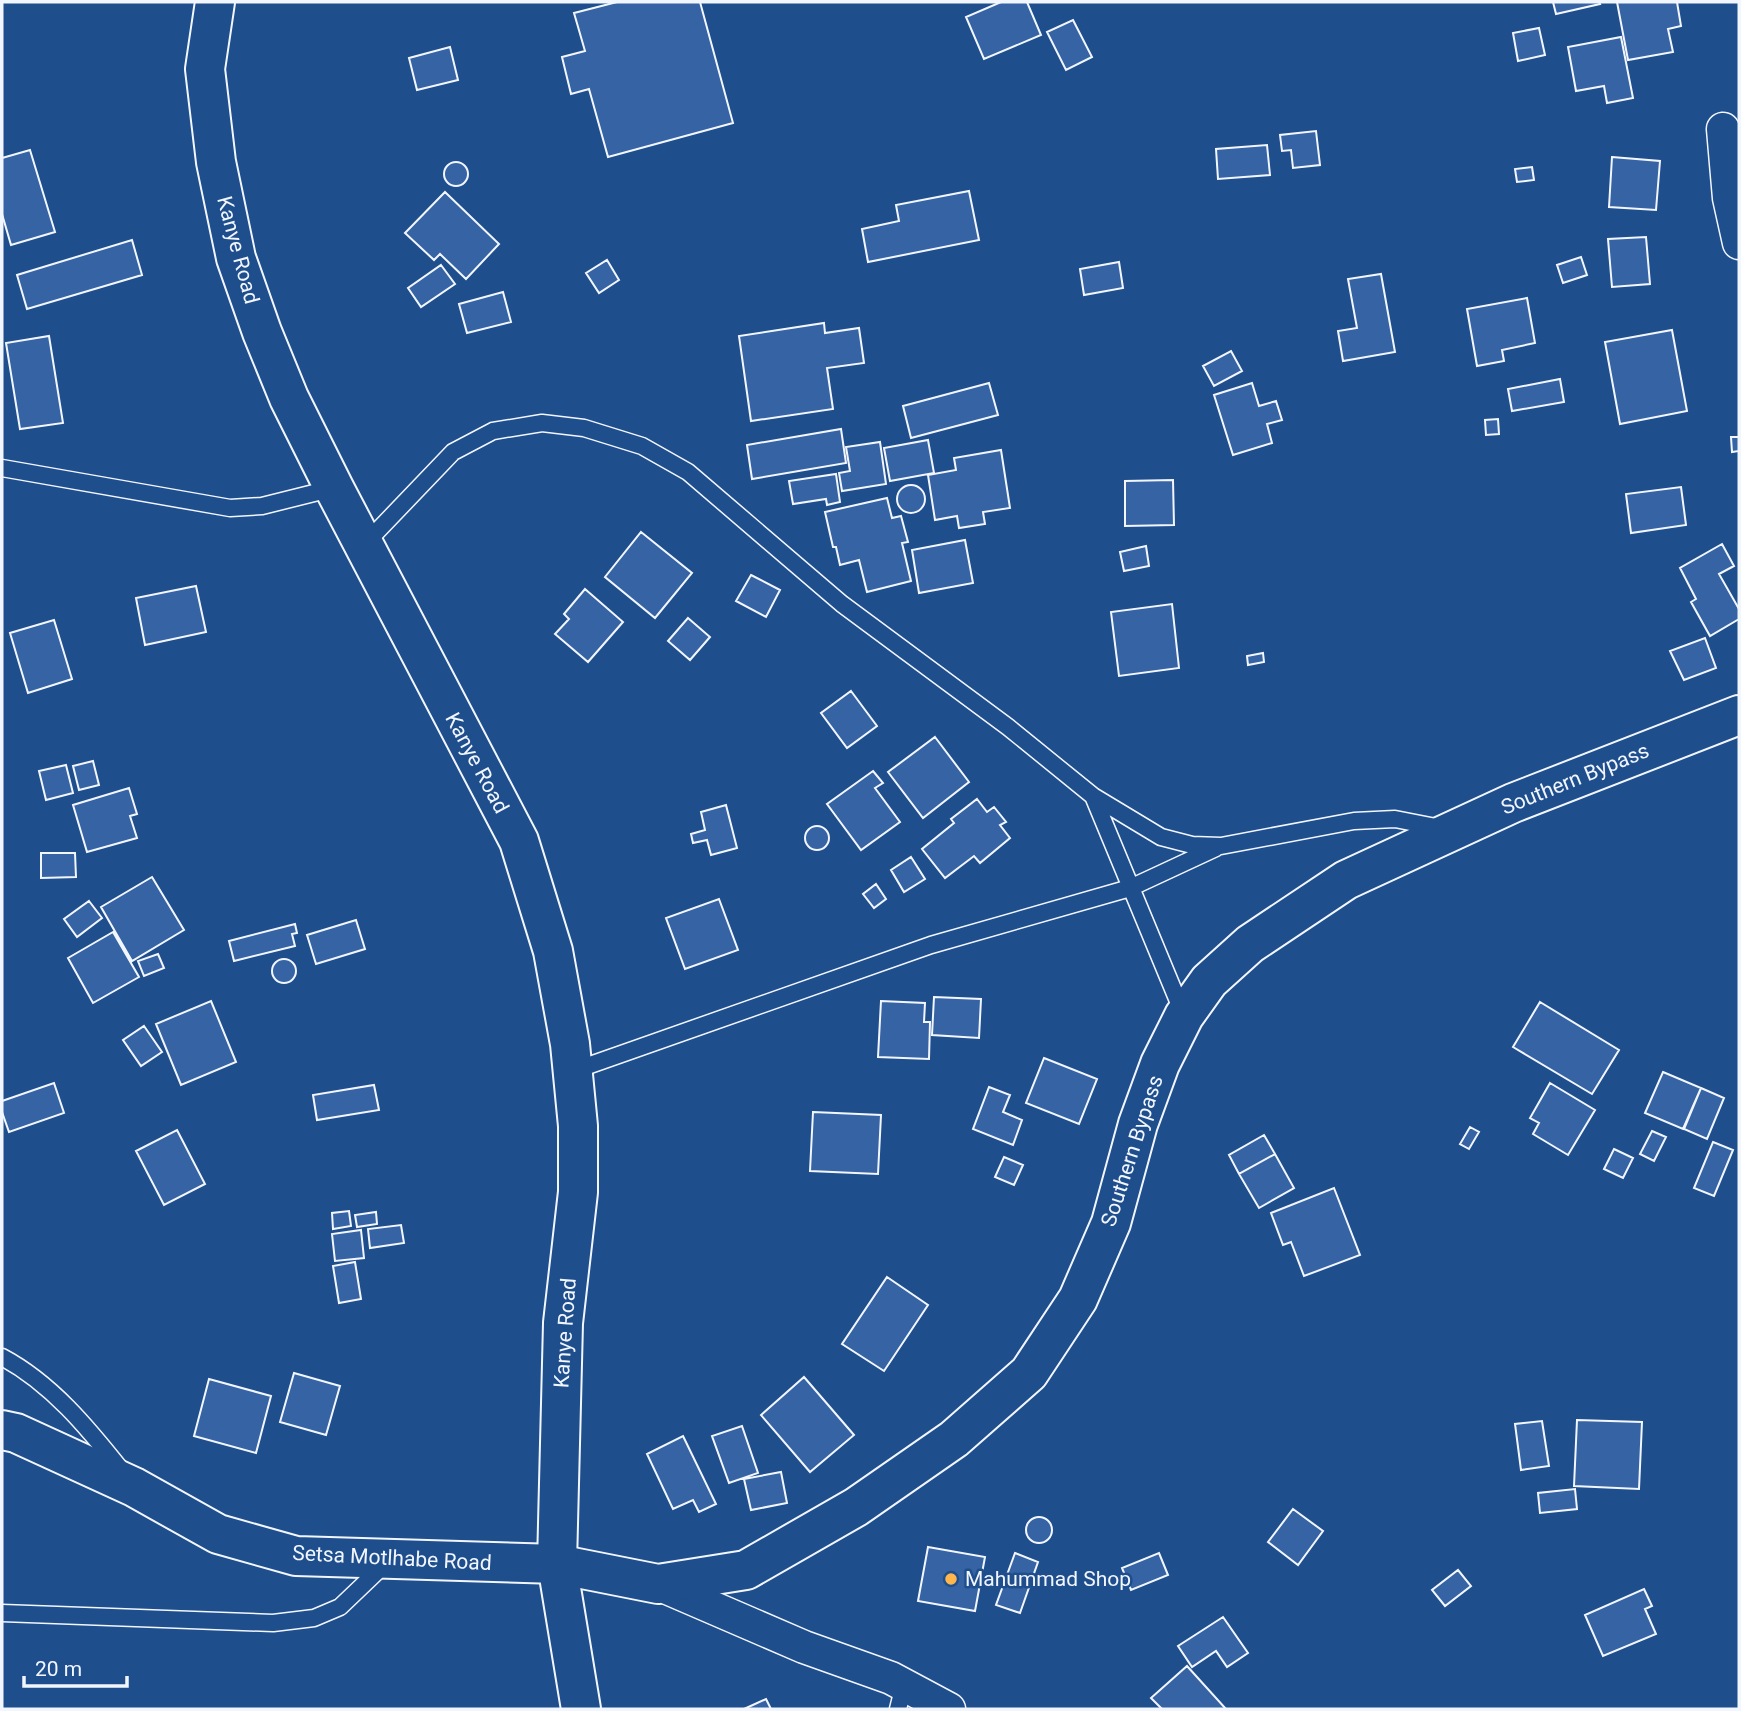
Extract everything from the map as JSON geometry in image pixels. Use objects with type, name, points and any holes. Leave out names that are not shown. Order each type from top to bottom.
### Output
[{"type":"street","name":"Kanye Road","points":[[215,2],[205,69],[216,162],[236,258],[262,332],[289,398],[334,488],[519,841],[553,951],[573,1071],[578,1126],[578,1192],[563,1323],[557,1564],[582,1709]]},
{"type":"street","points":[[1723,129],[1729,198],[1739,243]]},
{"type":"street","name":"Southern Bypass","points":[[557,1564],[658,1584],[746,1570],[856,1507],[954,1439],[1029,1373],[1077,1299],[1111,1223],[1138,1124],[1160,1064],[1184,1016],[1209,981],[1250,944],[1346,880],[1513,803],[1739,715]]},
{"type":"street","name":"Setsa Motlhabe Road","points":[[2,1430],[16,1433],[134,1487],[218,1534],[296,1556],[388,1561],[557,1564]]},
{"type":"street","points":[[658,1584],[804,1647],[901,1697],[949,1709]]},
{"type":"lane","points":[[363,545],[453,452],[493,430],[542,423],[574,426],[642,446],[688,472],[842,604],[1008,727],[1093,796],[1161,837],[1192,845],[1221,846],[1354,821],[1395,819],[1454,830]]},
{"type":"lane","points":[[2,468],[230,508],[262,506],[334,488]]},
{"type":"lane","points":[[1093,796],[1184,1016]]},
{"type":"lane","points":[[573,1071],[930,946],[1130,888],[1221,846]]},
{"type":"lane","points":[[2,1357],[59,1398],[95,1437],[134,1487]]},
{"type":"lane","points":[[2,1612],[273,1623],[314,1618],[340,1607],[388,1561]]},
{"type":"building","points":[[617,2],[700,2],[733,123],[608,157],[589,89],[571,94],[562,57],[585,51],[574,13]]},
{"type":"building","points":[[1001,2],[1027,2],[1041,35],[984,59],[966,17]]},
{"type":"building","points":[[1553,2],[1599,2],[1600,4],[1556,14]]},
{"type":"building","points":[[1617,2],[1677,2],[1681,26],[1668,29],[1673,52],[1628,60]]},
{"type":"building","points":[[1073,20],[1092,57],[1066,70],[1047,32]]},
{"type":"building","points":[[1539,28],[1545,55],[1518,61],[1513,33]]},
{"type":"building","points":[[1621,37],[1633,98],[1607,103],[1604,86],[1576,91],[1568,47]]},
{"type":"building","points":[[450,47],[458,80],[417,90],[409,58]]},
{"type":"building","points":[[1316,131],[1320,165],[1293,168],[1291,150],[1282,151],[1280,135]]},
{"type":"building","points":[[1267,145],[1270,175],[1218,179],[1216,149]]},
{"type":"building","points":[[30,150],[55,232],[11,245],[2,214],[2,158]]},
{"type":"building","points":[[1612,157],[1660,161],[1656,210],[1609,207]]},
{"type":"building","points":[[456,162],[467,169],[468,174],[461,185],[456,186],[445,179],[444,174],[451,163]]},
{"type":"building","points":[[1532,167],[1534,180],[1517,182],[1515,169]]},
{"type":"building","points":[[969,191],[979,240],[868,262],[862,229],[899,221],[896,205]]},
{"type":"building","points":[[445,192],[499,244],[466,279],[440,254],[434,260],[405,233]]},
{"type":"building","points":[[1646,237],[1650,284],[1612,287],[1608,239]]},
{"type":"building","points":[[132,240],[142,275],[27,309],[17,275]]},
{"type":"building","points":[[1581,257],[1587,275],[1563,283],[1557,265]]},
{"type":"building","points":[[607,260],[619,280],[599,293],[586,273]]},
{"type":"building","points":[[1119,262],[1123,288],[1084,295],[1080,269]]},
{"type":"building","points":[[441,265],[455,284],[421,307],[408,288]]},
{"type":"building","points":[[1381,274],[1395,352],[1343,361],[1338,331],[1357,328],[1348,279]]},
{"type":"building","points":[[503,292],[511,322],[467,333],[459,304]]},
{"type":"building","points":[[1527,298],[1535,343],[1502,350],[1504,361],[1477,366],[1467,309]]},
{"type":"building","points":[[824,323],[825,333],[859,328],[864,363],[827,368],[833,409],[751,421],[739,336]]},
{"type":"building","points":[[1672,330],[1687,411],[1620,424],[1605,342]]},
{"type":"building","points":[[49,336],[63,423],[20,429],[6,343]]},
{"type":"building","points":[[1231,351],[1242,371],[1214,386],[1203,366]]},
{"type":"building","points":[[1560,379],[1564,402],[1512,411],[1508,389]]},
{"type":"building","points":[[989,383],[998,415],[911,438],[903,406]]},
{"type":"building","points":[[1252,383],[1259,406],[1276,401],[1282,420],[1267,424],[1272,443],[1233,455],[1214,395]]},
{"type":"building","points":[[1498,419],[1499,434],[1486,435],[1485,420]]},
{"type":"building","points":[[841,429],[846,463],[752,479],[747,445]]},
{"type":"building","points":[[1731,437],[1739,437],[1739,451],[1732,452]]},
{"type":"building","points":[[928,440],[934,473],[890,481],[884,448]]},
{"type":"building","points":[[880,442],[886,484],[842,491],[839,473],[850,471],[846,447]]},
{"type":"building","points":[[1001,450],[1010,508],[983,512],[985,524],[959,528],[957,516],[935,520],[928,475],[956,470],[954,458]]},
{"type":"building","points":[[836,474],[840,502],[827,505],[826,499],[793,504],[789,481]]},
{"type":"building","points":[[1173,480],[1174,525],[1125,526],[1125,481]]},
{"type":"building","points":[[911,485],[921,489],[925,499],[921,509],[911,513],[901,509],[897,499],[901,489]]},
{"type":"building","points":[[1681,487],[1686,525],[1631,533],[1626,494]]},
{"type":"building","points":[[887,498],[892,518],[901,516],[908,542],[902,543],[911,581],[867,592],[859,560],[840,565],[825,512]]},
{"type":"building","points":[[641,532],[692,573],[655,618],[605,577]]},
{"type":"building","points":[[965,540],[973,583],[919,593],[912,550]]},
{"type":"building","points":[[1722,544],[1734,566],[1719,574],[1739,609],[1739,619],[1710,636],[1691,602],[1696,599],[1680,568]]},
{"type":"building","points":[[1146,546],[1149,566],[1124,571],[1120,552]]},
{"type":"building","points":[[751,575],[780,590],[766,617],[736,601]]},
{"type":"building","points":[[196,586],[206,632],[145,645],[136,598]]},
{"type":"building","points":[[585,589],[623,622],[588,662],[555,634],[569,619],[564,614]]},
{"type":"building","points":[[1172,604],[1179,668],[1119,676],[1111,612]]},
{"type":"building","points":[[688,618],[710,637],[690,660],[668,641]]},
{"type":"building","points":[[54,620],[72,679],[28,693],[10,633]]},
{"type":"building","points":[[1705,638],[1716,668],[1684,680],[1670,651]]},
{"type":"building","points":[[1263,653],[1264,662],[1248,665],[1247,656]]},
{"type":"building","points":[[851,691],[877,726],[847,748],[821,713]]},
{"type":"building","points":[[935,737],[969,782],[923,818],[888,772]]},
{"type":"building","points":[[93,761],[99,785],[79,790],[73,766]]},
{"type":"building","points":[[66,765],[73,793],[46,800],[39,771]]},
{"type":"building","points":[[873,771],[883,783],[875,788],[900,822],[861,850],[827,804]]},
{"type":"building","points":[[129,788],[137,814],[130,816],[137,838],[87,852],[73,805]]},
{"type":"building","points":[[977,799],[987,812],[994,807],[1006,822],[1000,825],[1010,838],[980,863],[974,856],[945,878],[922,849],[954,823],[951,819]]},
{"type":"building","points":[[726,805],[737,848],[711,855],[707,840],[693,843],[691,834],[705,830],[701,812]]},
{"type":"building","points":[[817,826],[826,829],[829,838],[826,847],[817,850],[808,847],[805,838],[808,829]]},
{"type":"building","points":[[41,853],[75,853],[76,877],[41,878]]},
{"type":"building","points":[[911,857],[925,879],[904,892],[891,870]]},
{"type":"building","points":[[152,877],[184,930],[132,961],[101,907]]},
{"type":"building","points":[[876,884],[886,899],[874,908],[863,894]]},
{"type":"building","points":[[719,899],[738,950],[685,969],[666,918]]},
{"type":"building","points":[[89,901],[102,918],[77,937],[64,919]]},
{"type":"building","points":[[356,920],[365,949],[316,964],[307,935]]},
{"type":"building","points":[[295,924],[297,933],[292,934],[295,946],[234,961],[229,941]]},
{"type":"building","points":[[113,932],[139,977],[93,1003],[68,958]]},
{"type":"building","points":[[158,954],[164,968],[144,976],[138,961]]},
{"type":"building","points":[[284,959],[292,963],[296,971],[292,979],[284,983],[276,979],[272,971],[276,963]]},
{"type":"building","points":[[934,997],[981,999],[979,1038],[932,1035]]},
{"type":"building","points":[[211,1001],[236,1062],[181,1085],[156,1024]]},
{"type":"building","points":[[881,1001],[925,1003],[924,1022],[930,1022],[929,1059],[878,1057]]},
{"type":"building","points":[[1540,1002],[1619,1050],[1592,1094],[1513,1047]]},
{"type":"building","points":[[144,1026],[162,1052],[141,1066],[123,1040]]},
{"type":"building","points":[[1044,1058],[1097,1079],[1079,1124],[1026,1103]]},
{"type":"building","points":[[1663,1072],[1701,1088],[1683,1129],[1645,1113]]},
{"type":"building","points":[[54,1083],[64,1113],[9,1132],[2,1112],[2,1101]]},
{"type":"building","points":[[1550,1083],[1595,1110],[1568,1155],[1533,1134],[1539,1123],[1530,1118]]},
{"type":"building","points":[[374,1085],[379,1110],[317,1120],[313,1095]]},
{"type":"building","points":[[989,1087],[1010,1095],[1003,1112],[1022,1120],[1013,1145],[973,1129]]},
{"type":"building","points":[[1701,1088],[1724,1098],[1707,1139],[1684,1129]]},
{"type":"building","points":[[813,1112],[881,1115],[878,1174],[810,1171]]},
{"type":"building","points":[[1470,1127],[1479,1132],[1469,1149],[1460,1144]]},
{"type":"building","points":[[177,1130],[205,1184],[164,1205],[136,1151]]},
{"type":"building","points":[[1652,1131],[1666,1137],[1654,1161],[1640,1154]]},
{"type":"building","points":[[1264,1135],[1275,1154],[1239,1174],[1229,1155]]},
{"type":"building","points":[[1713,1142],[1733,1150],[1714,1196],[1694,1188]]},
{"type":"building","points":[[1614,1149],[1633,1158],[1623,1178],[1604,1169]]},
{"type":"building","points":[[1275,1154],[1294,1188],[1259,1208],[1239,1174]]},
{"type":"building","points":[[1004,1157],[1023,1165],[1014,1185],[995,1177]]},
{"type":"building","points":[[1334,1188],[1360,1255],[1304,1276],[1291,1242],[1283,1245],[1271,1213]]},
{"type":"building","points":[[349,1211],[351,1226],[333,1229],[332,1213]]},
{"type":"building","points":[[376,1212],[377,1224],[357,1227],[355,1215]]},
{"type":"building","points":[[401,1225],[404,1243],[370,1248],[368,1229]]},
{"type":"building","points":[[361,1230],[364,1258],[335,1261],[332,1234]]},
{"type":"building","points":[[355,1262],[361,1299],[339,1303],[333,1266]]},
{"type":"building","points":[[887,1277],[928,1305],[884,1371],[842,1344]]},
{"type":"building","points":[[294,1373],[340,1386],[326,1435],[280,1422]]},
{"type":"building","points":[[804,1377],[854,1435],[810,1472],[761,1415]]},
{"type":"building","points":[[209,1379],[271,1396],[256,1453],[194,1436]]},
{"type":"building","points":[[1577,1420],[1642,1422],[1639,1489],[1574,1486]]},
{"type":"building","points":[[1542,1421],[1549,1466],[1521,1470],[1515,1424]]},
{"type":"building","points":[[742,1426],[758,1473],[729,1483],[712,1436]]},
{"type":"building","points":[[683,1436],[716,1504],[699,1512],[693,1500],[673,1509],[647,1454]]},
{"type":"building","points":[[781,1472],[787,1503],[751,1510],[744,1479]]},
{"type":"building","points":[[1575,1489],[1577,1509],[1540,1513],[1538,1493]]},
{"type":"building","points":[[1293,1509],[1323,1531],[1298,1565],[1268,1542]]},
{"type":"building","points":[[1039,1517],[1048,1521],[1052,1530],[1048,1539],[1039,1543],[1030,1539],[1026,1530],[1030,1521]]},
{"type":"building","name":"Mahummad Shop","points":[[928,1547],[985,1557],[975,1611],[918,1601]]},
{"type":"building","points":[[1015,1553],[1038,1562],[1020,1613],[996,1605]]},
{"type":"building","points":[[1159,1553],[1168,1575],[1131,1590],[1122,1568]]},
{"type":"building","points":[[1458,1570],[1471,1586],[1445,1606],[1432,1590]]},
{"type":"building","points":[[1644,1589],[1652,1606],[1645,1609],[1656,1634],[1603,1656],[1585,1615]]},
{"type":"building","points":[[1223,1617],[1248,1653],[1227,1667],[1216,1651],[1192,1667],[1178,1646]]},
{"type":"building","points":[[1187,1666],[1226,1709],[1162,1709],[1151,1698]]},
{"type":"building","points":[[766,1699],[771,1709],[744,1709]]},
{"type":"place","name":"Mahummad Shop","points":[[951,1579]]}]
